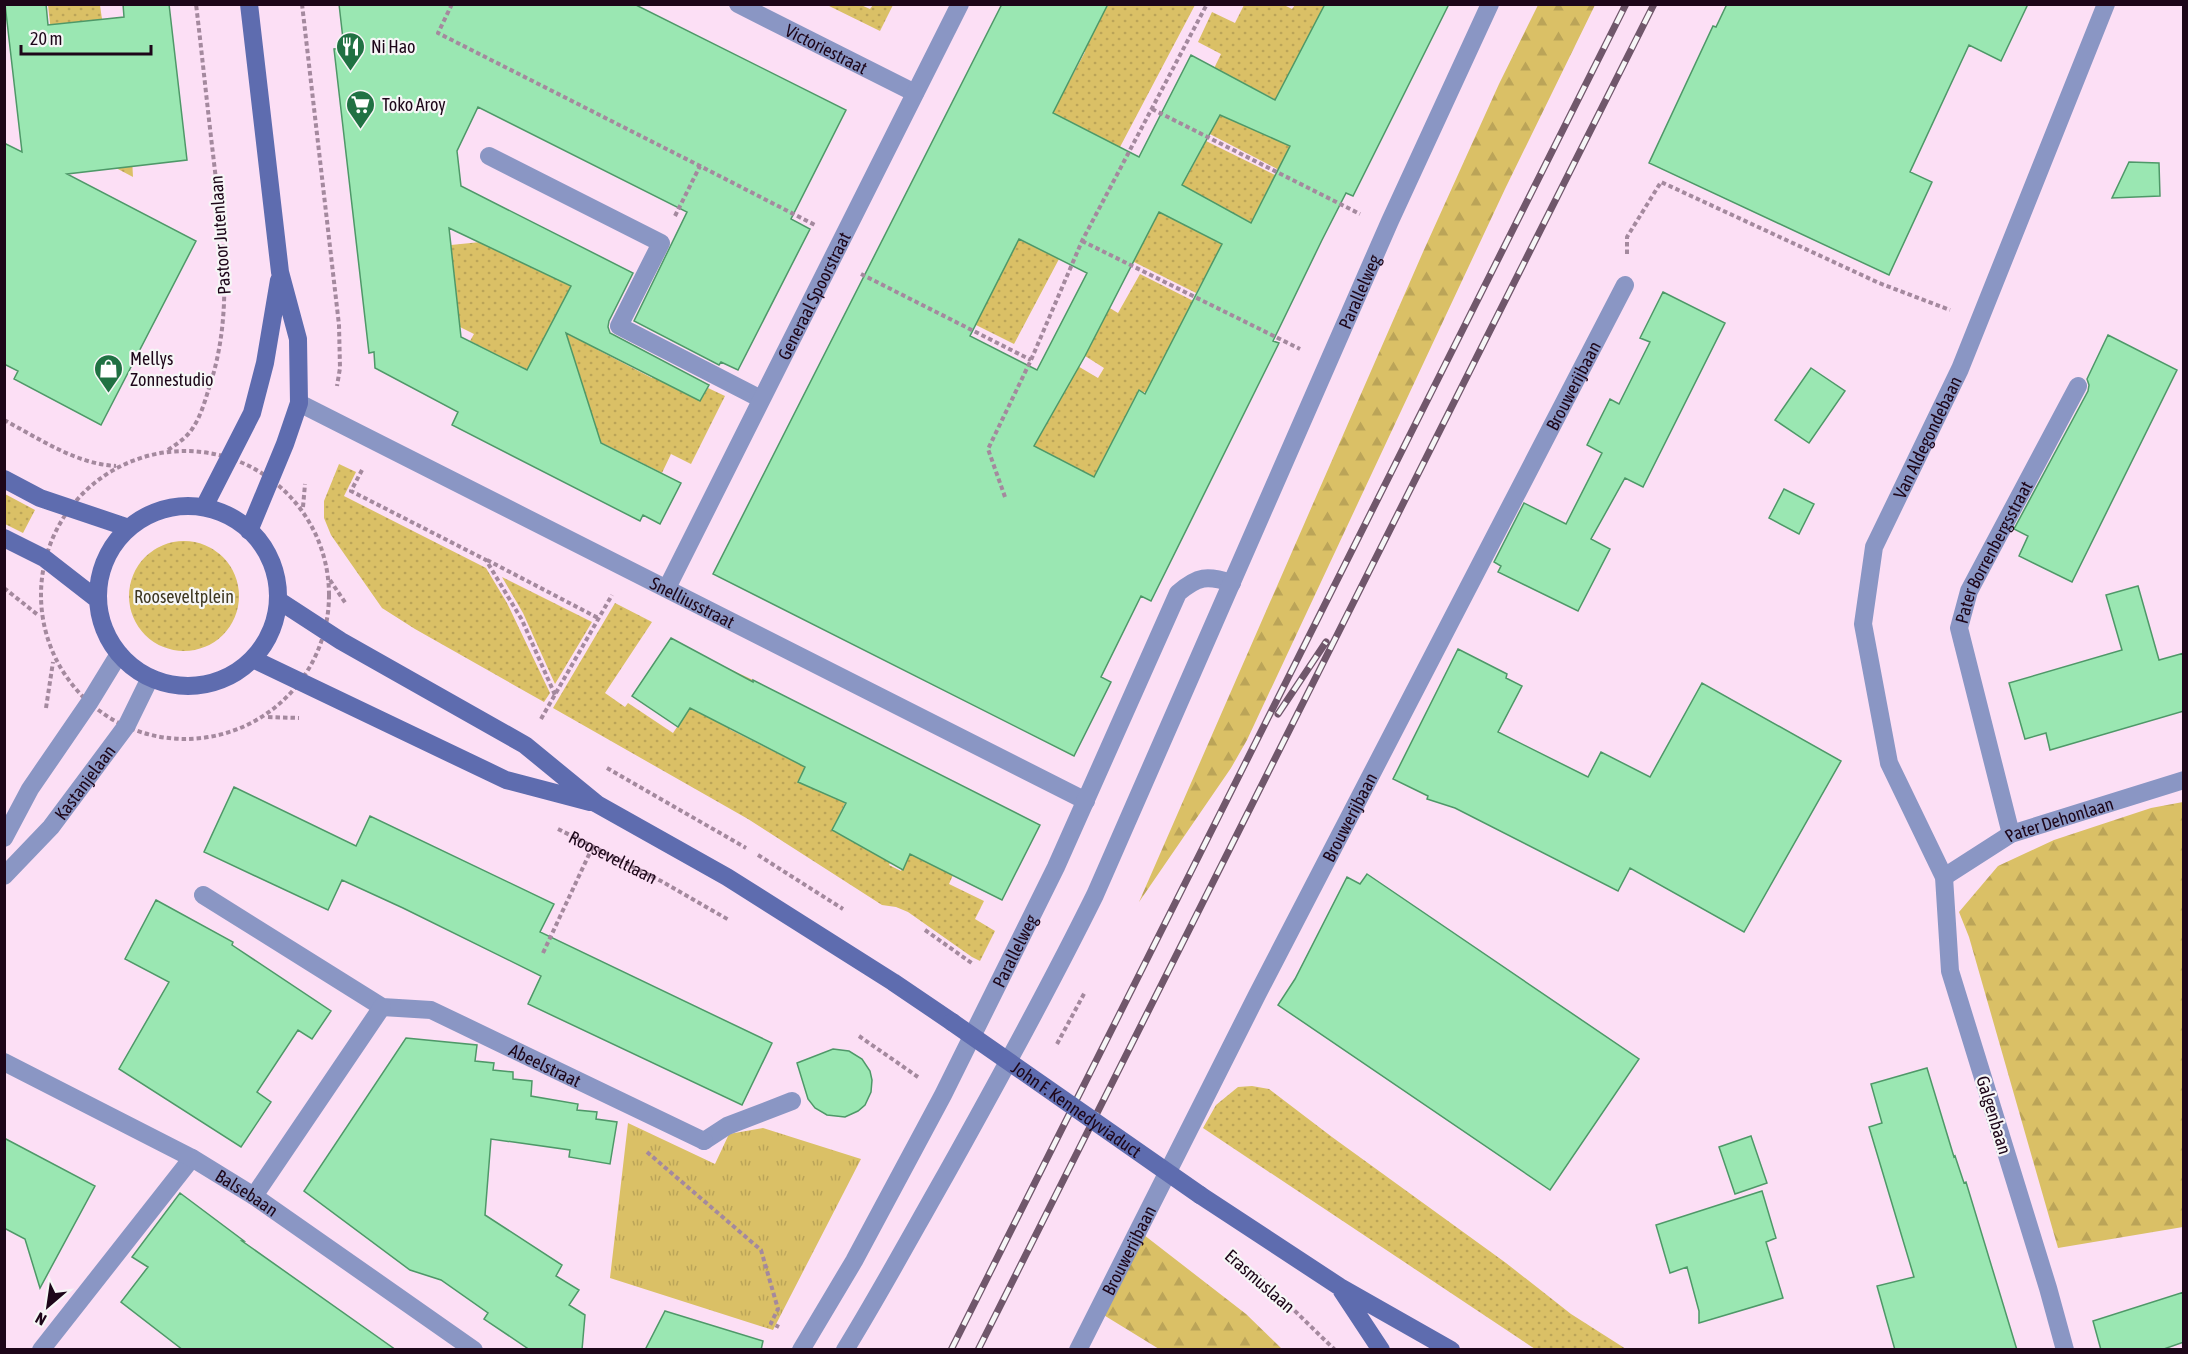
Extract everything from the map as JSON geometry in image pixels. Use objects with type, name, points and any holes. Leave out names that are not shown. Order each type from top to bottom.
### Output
[{"type":"main road","points":[[249,4],[280,272],[298,339],[299,403],[285,444],[249,531]]},
{"type":"main road","points":[[204,507],[252,413],[263,373],[280,272]]},
{"type":"main road","points":[[4,479],[40,498],[129,528]]},
{"type":"main road","points":[[177,507],[204,507],[229,516],[249,531],[262,545],[277,581],[278,600],[270,632],[253,659],[235,672],[215,681],[194,686],[171,684],[150,678],[133,668],[108,638],[100,619],[98,600],[100,573],[111,548],[129,528],[151,513],[177,507]]},
{"type":"main road","points":[[4,538],[44,558],[98,600]]},
{"type":"main road","name":"Rooseveltlaan","points":[[278,600],[324,630],[525,745],[597,804],[727,877],[893,982],[952,1023]]},
{"type":"main road","name":"Rooseveltlaan","points":[[253,659],[506,780],[597,804]]},
{"type":"main road","name":"John F. Kennedyviaduct","points":[[952,1023],[1200,1196]]},
{"type":"main road","name":"Erasmuslaan","points":[[1200,1196],[1340,1287],[1451,1350]]},
{"type":"main road","name":"Erasmuslaan","points":[[1340,1287],[1381,1350]]},
{"type":"street","name":"Victoriestraat","points":[[738,4],[915,93]]},
{"type":"street","name":"Generaal Spoorstraat","points":[[667,588],[960,4]]},
{"type":"street","name":"Parallelweg","points":[[845,1350],[973,1126],[1072,942],[1100,884],[1387,228],[1490,4]]},
{"type":"street","name":"Van Aldegondebaan","points":[[1944,877],[1889,763],[1863,624],[1874,547],[1960,369],[2106,4]]},
{"type":"street","points":[[489,156],[661,243],[619,326],[761,399]]},
{"type":"street","name":"Brouwerijbaan","points":[[1078,1350],[1257,995],[1625,285]]},
{"type":"street","name":"Pater Borrenbergsstraat","points":[[2011,834],[1959,628],[1969,591],[2078,386]]},
{"type":"street","name":"Snelliusstraat","points":[[299,403],[1086,801]]},
{"type":"street","name":"Parallelweg","points":[[803,1346],[854,1261],[943,1095],[999,983],[1056,867],[1178,593],[1192,581],[1207,577],[1232,583]]},
{"type":"street","name":"Kastanjelaan","points":[[4,838],[30,789],[89,703],[119,654]]},
{"type":"street","name":"Kastanjelaan","points":[[4,876],[51,827],[127,725],[150,678]]},
{"type":"street","name":"Pater Dehonlaan","points":[[1944,877],[2011,834],[2184,780]]},
{"type":"street","name":"Galgenbaan","points":[[1944,877],[1950,971],[2065,1350]]},
{"type":"street","name":"Abeelstraat","points":[[203,895],[382,1007],[431,1010],[704,1141],[727,1126],[792,1101]]},
{"type":"street","points":[[254,1196],[382,1007]]},
{"type":"street","name":"Balsebaan","points":[[4,1062],[192,1158],[254,1196],[474,1350]]},
{"type":"street","points":[[41,1350],[192,1158]]},
{"type":"path","name":"Pastoor Jutenlaan","points":[[167,450],[183,440],[194,427],[202,410],[216,367],[226,301],[221,223],[196,4]]},
{"type":"path","points":[[302,4],[339,325],[340,368],[331,419]]},
{"type":"path","points":[[452,4],[438,33],[842,238]]},
{"type":"path","points":[[1005,497],[988,449],[1031,360],[1082,241],[1207,4]]},
{"type":"path","points":[[1152,109],[1387,228]]},
{"type":"path","points":[[661,243],[700,166]]},
{"type":"path","points":[[1625,285],[1627,237],[1661,182],[1880,283],[1979,322]]},
{"type":"path","points":[[1082,241],[1328,363]]},
{"type":"path","points":[[832,259],[1031,360]]},
{"type":"path","points":[[4,420],[82,461],[98,465],[117,466],[167,450],[198,451],[231,457],[271,477],[303,507],[323,552],[329,578],[329,602],[324,630],[299,680],[267,717],[240,730],[200,740],[161,741],[89,703],[53,661],[38,615],[44,558],[70,509],[92,486],[117,466]]},
{"type":"path","points":[[366,462],[351,491],[600,619]]},
{"type":"path","points":[[486,560],[522,620],[555,695]]},
{"type":"path","points":[[536,727],[600,619],[626,567]]},
{"type":"path","points":[[329,578],[351,611]]},
{"type":"path","points":[[4,588],[38,615]]},
{"type":"path","points":[[267,717],[300,718]]},
{"type":"path","points":[[599,763],[734,840],[846,911]]},
{"type":"path","name":"Rooseveltlaan","points":[[552,826],[661,881],[735,924]]},
{"type":"path","points":[[543,953],[593,846]]},
{"type":"path","points":[[925,930],[999,983]]},
{"type":"path","points":[[859,1036],[943,1095]]},
{"type":"path","points":[[641,1110],[636,1142],[760,1250],[778,1309],[771,1323],[803,1346]]},
{"type":"path","name":"Erasmuslaan","points":[[1250,1267],[1335,1350]]},
{"type":"green space","points":[[48,5],[100,5],[103,27],[124,112],[132,155],[133,177],[63,140]]},
{"type":"green space","points":[[827,5],[861,5],[870,9],[873,5],[893,5],[880,31]]},
{"type":"green space","points":[[1108,5],[1195,5],[1120,147],[1018,239],[1059,259],[1014,344],[914,294],[1069,82],[1085,52],[1046,32],[1104,11]]},
{"type":"green space","points":[[1244,5],[1284,5],[1292,9],[1295,5],[1332,5],[1323,124],[1245,84],[1286,144],[1308,155],[1279,170],[1202,130],[1206,85],[1221,54],[1198,42],[1212,12],[1235,23]]},
{"type":"green space","points":[[1538,5],[1595,5],[1505,189],[1247,740],[1231,768],[1139,902],[1423,252],[1499,84]]},
{"type":"green space","points":[[1206,141],[1275,175],[1258,209],[1258,226],[1237,215],[1229,230],[1206,219],[1198,232],[1255,261],[1239,294],[1205,277],[1196,293],[1116,253],[1188,175]]},
{"type":"green space","points":[[520,238],[581,291],[551,326],[579,340],[604,335],[598,350],[652,378],[660,363],[672,387],[700,401],[708,388],[725,396],[691,464],[671,454],[662,473],[588,436],[595,423],[593,416],[564,402],[503,363],[501,357],[470,341],[474,334],[460,327],[451,245]]},
{"type":"green space","points":[[1140,274],[1227,318],[1154,396],[1144,392],[1125,417],[1101,463],[1142,596],[1138,601],[1092,578],[1034,446],[1067,388],[1076,365],[1098,378],[1104,368],[1082,354],[1098,325],[1069,308],[1074,298],[1108,307],[1118,313]]},
{"type":"green space","points":[[339,464],[356,472],[344,496],[486,568],[507,603],[550,693],[544,702],[382,608],[331,535],[324,518],[324,501]]},
{"type":"green space","points":[[5,494],[35,510],[23,533],[5,524]]},
{"type":"green space","name":"Rooseveltplein","points":[[184,541],[205,545],[223,557],[235,575],[239,596],[235,617],[223,635],[205,647],[184,651],[163,647],[145,635],[133,617],[129,596],[133,575],[145,557],[163,545]]},
{"type":"green space","points":[[502,577],[592,622],[555,684],[523,613]]},
{"type":"green space","points":[[615,603],[652,622],[605,693],[625,707],[628,703],[673,733],[719,664],[753,680],[729,729],[799,764],[824,716],[830,719],[798,782],[849,795],[832,830],[859,845],[903,836],[889,865],[901,871],[923,829],[953,875],[949,884],[984,901],[975,919],[995,931],[980,961],[908,912],[882,905],[748,819],[553,708]]},
{"type":"green space","points":[[2183,802],[2183,1227],[2058,1248],[1969,937],[1959,912],[1998,866],[2054,840],[2151,808]]},
{"type":"green space","points":[[1252,1086],[1269,1089],[1506,1263],[1571,1314],[1626,1349],[1535,1349],[1203,1128],[1216,1105],[1238,1087]]},
{"type":"green space","points":[[628,1123],[715,1164],[729,1134],[763,1128],[861,1159],[773,1330],[610,1278]]},
{"type":"green space","points":[[1144,1235],[1246,1314],[1282,1349],[1159,1349],[1102,1314]]},
{"type":"building","points":[[5,4],[46,4],[48,25],[124,17],[123,4],[169,4],[187,160],[67,174],[196,241],[101,425],[14,379],[18,371],[4,364],[4,143],[22,152]]},
{"type":"building","points":[[339,4],[634,4],[846,110],[791,219],[810,229],[738,370],[721,362],[719,365],[634,321],[687,212],[478,107],[457,151],[461,186],[633,273],[609,321],[610,333],[709,385],[700,401],[566,333],[601,443],[681,483],[660,524],[643,515],[640,521],[452,425],[458,412],[375,368],[374,352],[369,353],[334,49],[344,48]],"holes":[[[449,228],[571,286],[527,370],[461,337]]]},
{"type":"building","points":[[1002,4],[1108,4],[1053,113],[1139,157],[1191,55],[1275,100],[1325,4],[1449,4],[1353,196],[1346,193],[1322,240],[1273,341],[1279,343],[1151,601],[1141,596],[1101,677],[1111,682],[1074,756],[713,574]],"holes":[[[1220,115],[1290,146],[1251,223],[1182,185]],[[1159,212],[1222,244],[1145,394],[1139,390],[1094,477],[1034,446],[1085,356]],[[1019,239],[1087,273],[1037,370],[970,336]]]},
{"type":"building","points":[[1727,4],[2028,4],[2001,61],[1969,45],[1910,172],[1932,182],[1889,275],[1649,163],[1713,26],[1716,27]]},
{"type":"building","points":[[2129,162],[2159,163],[2160,196],[2112,198]]},
{"type":"building","points":[[1663,292],[1725,323],[1643,487],[1625,478],[1591,539],[1610,549],[1578,611],[1498,572],[1501,566],[1494,562],[1524,503],[1566,524],[1602,453],[1587,445],[1610,399],[1619,404],[1650,342],[1640,338]]},
{"type":"building","points":[[2108,335],[2177,370],[2072,582],[2019,556],[2028,536],[2014,529],[2088,391],[2087,379]]},
{"type":"building","points":[[1811,368],[1845,391],[1809,443],[1775,420]]},
{"type":"building","points":[[1784,489],[1814,504],[1799,534],[1769,518]]},
{"type":"building","points":[[2138,586],[2159,660],[2184,653],[2184,711],[2050,750],[2046,733],[2025,739],[2009,683],[2122,650],[2106,595]]},
{"type":"building","points":[[671,638],[753,682],[753,680],[1040,825],[1002,900],[910,854],[903,870],[832,830],[846,803],[798,782],[805,767],[690,708],[678,727],[632,696]]},
{"type":"building","points":[[1458,649],[1507,674],[1506,678],[1522,686],[1498,732],[1588,777],[1601,752],[1650,777],[1702,683],[1841,761],[1744,932],[1630,868],[1618,891],[1455,808],[1427,799],[1428,796],[1393,779]]},
{"type":"building","points":[[234,787],[356,846],[370,816],[554,904],[540,932],[772,1043],[742,1105],[528,1004],[541,976],[403,908],[342,880],[328,910],[204,852]]},
{"type":"building","points":[[1367,874],[1639,1059],[1550,1190],[1278,1005],[1295,979],[1347,877],[1360,884]]},
{"type":"building","points":[[156,900],[233,942],[232,945],[331,1011],[312,1039],[298,1030],[257,1092],[271,1102],[241,1147],[119,1069],[169,982],[125,959]]},
{"type":"building","points":[[406,1038],[477,1045],[475,1061],[494,1063],[493,1070],[513,1072],[513,1079],[532,1081],[531,1096],[578,1104],[577,1110],[597,1112],[596,1119],[617,1122],[610,1164],[569,1157],[570,1150],[491,1139],[485,1215],[562,1265],[556,1276],[579,1290],[569,1305],[585,1315],[582,1350],[530,1350],[484,1319],[488,1313],[441,1280],[410,1270],[304,1191]]},
{"type":"building","points":[[833,1049],[849,1051],[862,1059],[870,1071],[872,1080],[871,1092],[865,1105],[845,1117],[827,1115],[815,1108],[808,1099],[797,1063]]},
{"type":"building","points":[[1927,1068],[1954,1157],[1964,1183],[1966,1182],[2017,1350],[1895,1350],[1877,1286],[1914,1277],[1869,1127],[1882,1123],[1871,1084]]},
{"type":"building","points":[[1751,1136],[1767,1183],[1735,1194],[1719,1147]]},
{"type":"building","points":[[4,1138],[95,1186],[40,1288],[25,1239],[4,1228]]},
{"type":"building","points":[[1762,1191],[1776,1238],[1766,1242],[1783,1298],[1699,1323],[1699,1311],[1687,1267],[1670,1273],[1656,1225]]},
{"type":"building","points":[[180,1193],[244,1241],[242,1241],[396,1350],[183,1350],[121,1302],[148,1267],[132,1257]]},
{"type":"building","points":[[2184,1292],[2184,1342],[2161,1350],[2101,1350],[2093,1321]]},
{"type":"building","points":[[665,1311],[763,1341],[761,1350],[645,1350]]},
{"type":"railway","points":[[951,1350],[1626,4]]},
{"type":"railway","points":[[978,1350],[1654,4]]},
{"type":"railway","points":[[1278,714],[1326,642]]},
{"type":"place","name":"Ni Hao","points":[[350,72]]},
{"type":"place","name":"Toko Aroy","points":[[361,130]]},
{"type":"place","name":"Mellys Zonnestudio","points":[[109,394]]}]
